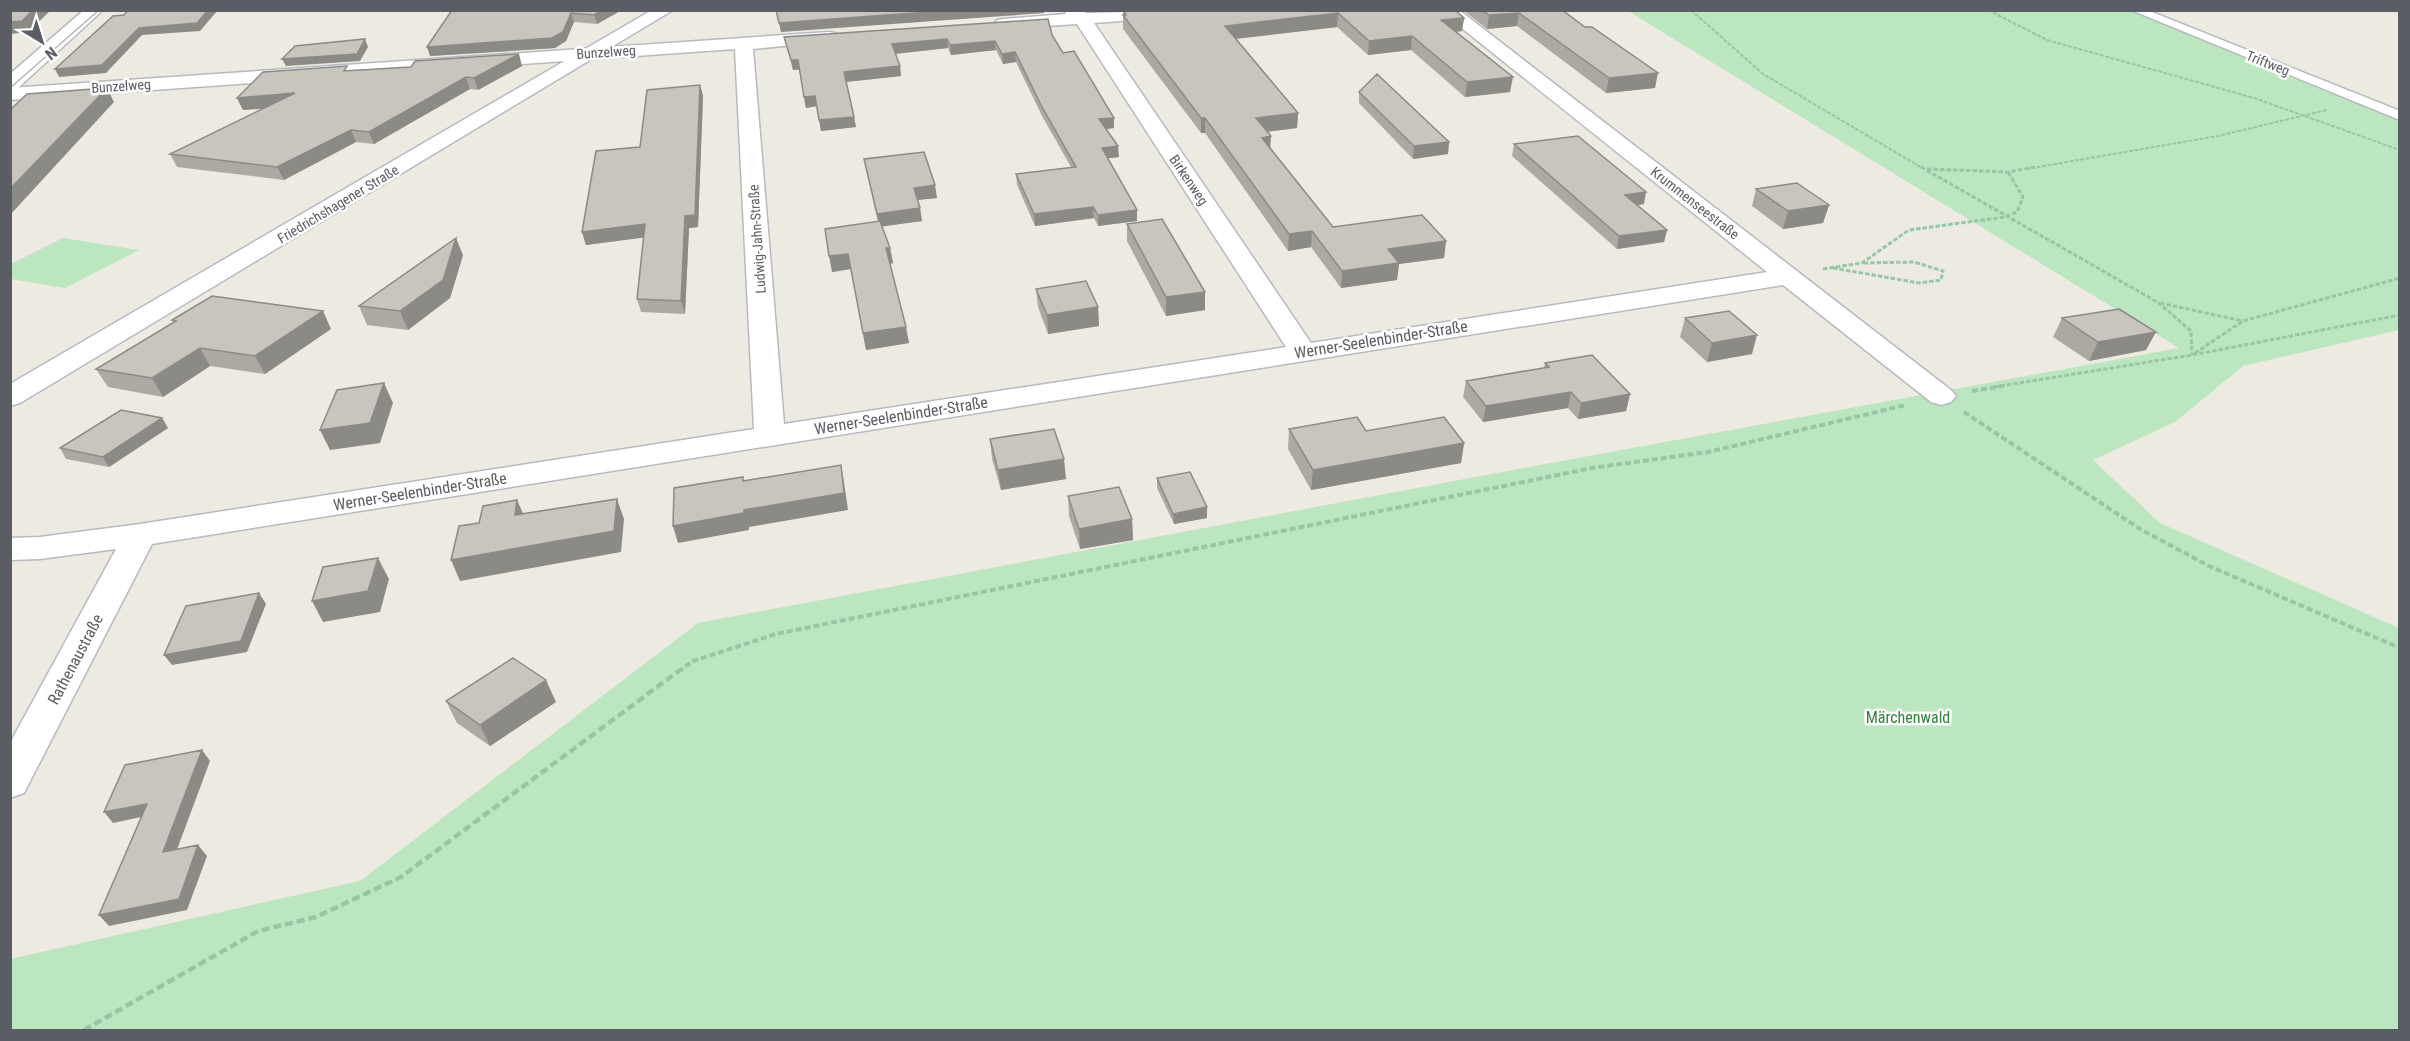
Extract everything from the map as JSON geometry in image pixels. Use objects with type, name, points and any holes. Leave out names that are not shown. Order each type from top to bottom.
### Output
[{"type":"street","points":[[10,85],[95,10]]},
{"type":"street","name":"Friedrichshagener Straße","points":[[10,398],[664,10]]},
{"type":"street","points":[[989,25],[1077,15],[1202,10]]},
{"type":"street","name":"Krummenseestraße","points":[[1447,10],[1941,396]]},
{"type":"street","name":"Birkenweg","points":[[1077,15],[1303,351]]},
{"type":"street","name":"Bunzelweg","points":[[10,94],[850,35]]},
{"type":"street","name":"Ludwig-Jahn-Straße","points":[[746,42],[744,49],[770,436]]},
{"type":"street","points":[[1726,285],[1737,268],[1739,258],[1740,248],[1736,234]]},
{"type":"street","name":"Werner-Seelenbinder-Straße","points":[[10,549],[40,548],[140,535],[1790,276]]},
{"type":"street","name":"Rathenaustraße","points":[[10,782],[140,535]]},
{"type":"lane","name":"Triftweg","points":[[2136,10],[2400,116]]},
{"type":"path","points":[[1691,10],[1763,74],[2005,217],[2159,303],[2191,331],[2192,355]]},
{"type":"path","points":[[1988,10],[2047,40],[2254,98],[2400,150]]},
{"type":"path","points":[[1926,169],[2008,172],[2218,136],[2366,103]]},
{"type":"path","points":[[1862,263],[1909,231],[2005,217],[2017,212],[2022,197],[2008,172]]},
{"type":"path","points":[[1790,276],[1829,267],[1908,259],[1930,264],[1943,271],[1941,280],[1919,283],[1829,267]]},
{"type":"path","points":[[2192,355],[2243,321],[2400,278]]},
{"type":"path","points":[[2159,303],[2243,321]]},
{"type":"path","points":[[84,1030],[258,931],[316,917],[401,877],[693,661],[776,634],[1592,468],[1708,452],[1941,396],[2192,355],[2400,315]]},
{"type":"path","points":[[1941,396],[2140,529],[2209,566],[2400,648]]},
{"type":"green space","name":"Märchenwald","points":[[1628,11],[2138,11],[2399,110],[2399,330],[2243,366],[2175,422],[2093,460],[2160,523],[2399,628],[2399,1030],[11,1030],[10,959],[360,881],[698,623],[2179,348]]},
{"type":"green space","points":[[63,238],[139,250],[65,288],[11,279],[11,264]]},
{"type":"building","points":[[10,10],[33,10],[22,21],[10,22]]},
{"type":"building","points":[[128,10],[208,10],[197,23],[139,28],[102,65],[55,69],[113,16],[124,15]]},
{"type":"building","points":[[452,10],[603,10],[594,15],[571,13],[563,32],[552,38],[427,47]]},
{"type":"building","points":[[776,10],[954,10],[779,23]]},
{"type":"building","points":[[1123,10],[1455,10],[1464,18],[1441,20],[1513,77],[1467,82],[1412,36],[1369,41],[1338,13],[1225,26],[1298,113],[1256,118],[1271,136],[1262,138],[1333,227],[1422,215],[1446,241],[1388,249],[1399,263],[1342,271],[1312,231],[1289,234],[1205,118],[1201,118],[1123,15],[1126,15]]},
{"type":"building","points":[[1482,10],[1562,10],[1585,27],[1592,27],[1658,73],[1609,78],[1519,13],[1489,15]]},
{"type":"building","points":[[1048,19],[1052,35],[1063,53],[1074,51],[1114,118],[1099,119],[1118,146],[1102,148],[1137,210],[1098,215],[1093,207],[1034,214],[1016,174],[1076,167],[1041,105],[1015,52],[1002,54],[995,41],[950,45],[947,39],[892,44],[900,66],[844,72],[854,117],[819,120],[815,96],[804,97],[798,60],[791,60],[784,37]]},
{"type":"building","points":[[365,39],[357,54],[282,59],[295,46]]},
{"type":"building","points":[[519,54],[474,78],[466,77],[369,132],[351,130],[277,167],[170,154],[295,93],[237,98],[263,72],[347,66],[344,71],[411,67],[415,61]]},
{"type":"building","points":[[1377,74],[1449,142],[1414,146],[1359,92]]},
{"type":"building","points":[[700,85],[695,215],[685,216],[681,301],[637,299],[645,224],[582,232],[596,151],[640,147],[647,90]]},
{"type":"building","points":[[107,88],[10,189],[10,110],[27,94]]},
{"type":"building","points":[[1578,136],[1646,192],[1625,195],[1667,230],[1619,236],[1514,144]]},
{"type":"building","points":[[924,152],[935,185],[914,188],[920,208],[877,214],[864,159]]},
{"type":"building","points":[[1797,183],[1829,205],[1788,211],[1756,189]]},
{"type":"building","points":[[1162,219],[1205,292],[1166,297],[1127,224]]},
{"type":"building","points":[[880,221],[890,248],[886,248],[906,327],[863,333],[848,254],[829,256],[825,229]]},
{"type":"building","points":[[456,238],[443,280],[400,311],[359,306]]},
{"type":"building","points":[[1086,281],[1098,307],[1047,315],[1036,289]]},
{"type":"building","points":[[212,296],[323,311],[255,356],[200,348],[152,378],[96,369],[176,321],[172,320]]},
{"type":"building","points":[[2119,309],[2156,332],[2098,342],[2062,318]]},
{"type":"building","points":[[1729,311],[1757,335],[1712,343],[1685,318]]},
{"type":"building","points":[[1592,355],[1630,394],[1581,403],[1571,392],[1486,406],[1466,381],[1549,367],[1545,363]]},
{"type":"building","points":[[384,383],[370,423],[320,430],[337,390]]},
{"type":"building","points":[[121,410],[162,418],[103,457],[60,448]]},
{"type":"building","points":[[1357,417],[1366,431],[1444,417],[1464,443],[1313,470],[1289,429]]},
{"type":"building","points":[[1054,429],[1064,459],[998,470],[990,439]]},
{"type":"building","points":[[841,465],[844,493],[744,510],[744,513],[673,526],[674,488],[743,477],[743,481]]},
{"type":"building","points":[[1190,472],[1207,507],[1173,514],[1157,478]]},
{"type":"building","points":[[1119,487],[1132,519],[1079,529],[1068,496]]},
{"type":"building","points":[[617,499],[614,531],[451,560],[459,526],[479,523],[483,506],[517,500],[515,515]]},
{"type":"building","points":[[378,558],[368,591],[312,601],[323,567]]},
{"type":"building","points":[[259,593],[241,641],[164,655],[186,606]]},
{"type":"building","points":[[513,658],[546,680],[480,725],[446,701]]},
{"type":"building","points":[[202,750],[163,852],[198,845],[179,899],[99,915],[147,804],[104,812],[125,765]]},
{"type":"tram line","points":[[10,88],[99,10]]}]
